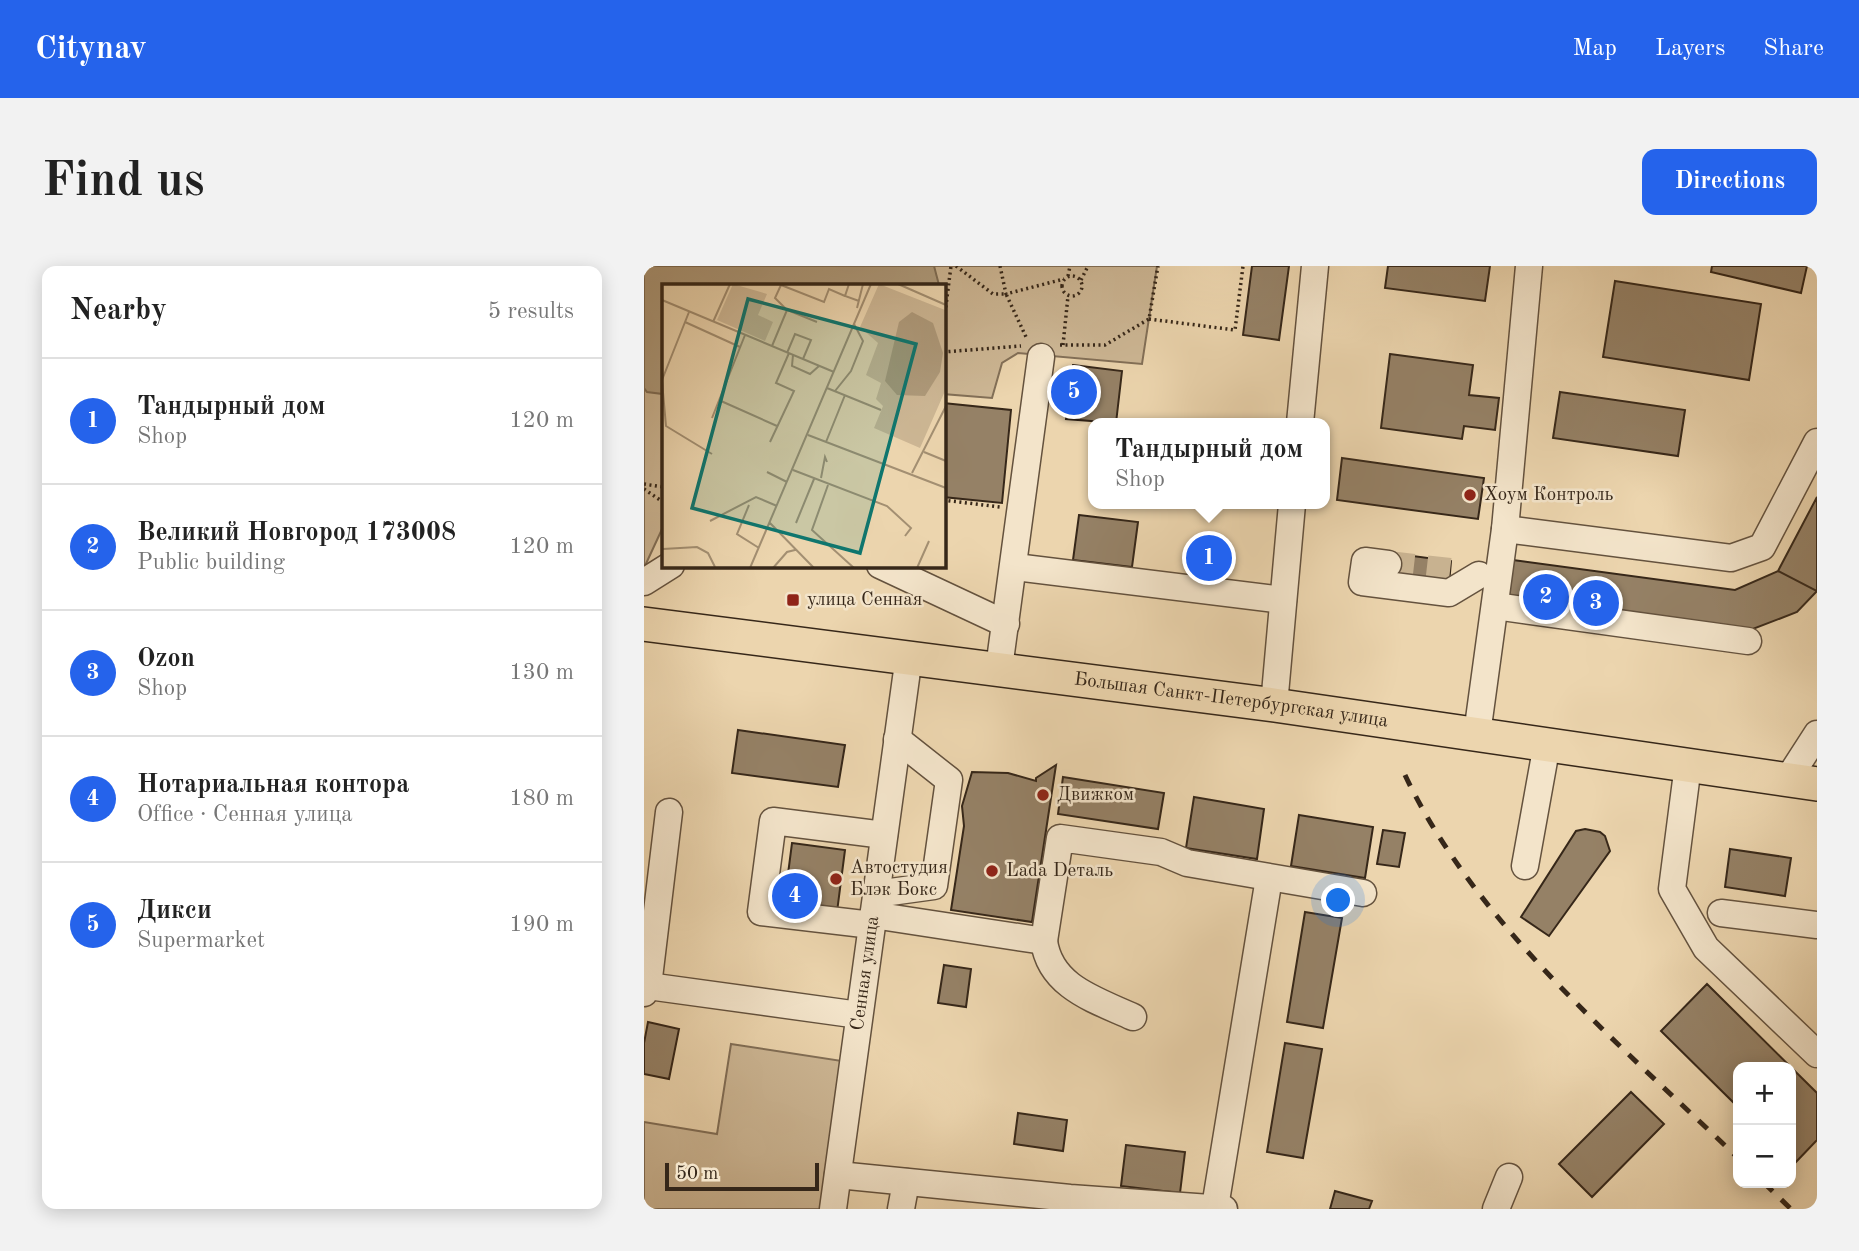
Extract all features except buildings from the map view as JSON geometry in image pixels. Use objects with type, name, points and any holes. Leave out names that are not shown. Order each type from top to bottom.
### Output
[{"type":"main road","name":"Большая Санкт-Петербургская улица","points":[[644,624],[1274,705],[1802,782]]},
{"type":"street","points":[[1300,418],[1315,266]]},
{"type":"street","points":[[1477,734],[1495,607],[1489,576],[1505,529],[1529,266]]},
{"type":"street","points":[[999,668],[1023,510],[1052,351]]},
{"type":"street","points":[[1505,529],[1731,558],[1762,547],[1817,442]]},
{"type":"street","points":[[1274,705],[1292,509]]},
{"type":"street","points":[[1388,564],[1365,561],[1362,582],[1449,593],[1489,576]]},
{"type":"street","points":[[644,582],[668,567]]},
{"type":"street","points":[[884,567],[1006,624]]},
{"type":"street","points":[[1015,567],[1283,600]]},
{"type":"street","points":[[1450,571],[1489,576]]},
{"type":"street","points":[[1495,607],[1748,641]]},
{"type":"street","name":"Сенная улица","points":[[833,1209],[909,656]]},
{"type":"street","points":[[1802,782],[1817,734]]},
{"type":"street","points":[[873,911],[934,886],[949,780],[897,739]]},
{"type":"street","points":[[1525,866],[1547,744]]},
{"type":"street","points":[[1688,765],[1672,889],[1706,948],[1817,1054]]},
{"type":"street","points":[[669,812],[646,990],[859,1015]]},
{"type":"street","points":[[884,835],[773,821],[761,912],[873,911],[1044,941]]},
{"type":"street","points":[[1133,1017],[1078,992],[1060,978],[1046,955],[1044,941],[1060,838],[1161,852],[1187,863],[1363,893]]},
{"type":"street","points":[[838,1175],[1070,1198],[1219,1208],[1269,878]]},
{"type":"street","points":[[1720,913],[1817,926]]},
{"type":"street","points":[[1496,1209],[1509,1177]]},
{"type":"street","points":[[901,1209],[906,1182]]},
{"type":"path","points":[[944,266],[948,272]]},
{"type":"path","points":[[945,306],[948,272],[953,266],[993,294],[1006,294],[1066,277],[1081,280]]},
{"type":"path","points":[[945,352],[1030,345],[1006,294],[1000,266]]},
{"type":"path","points":[[1068,296],[1062,289],[1070,266]]},
{"type":"path","points":[[1068,296],[1082,291],[1081,280],[1088,266]]},
{"type":"path","points":[[1149,319],[1158,266]]},
{"type":"path","points":[[1068,296],[1052,351],[1105,345],[1149,319],[1235,330],[1243,266]]},
{"type":"path","points":[[644,486],[662,487]]},
{"type":"path","points":[[644,486],[662,501]]},
{"type":"path","points":[[945,500],[1023,510]]},
{"type":"shaded area","points":[[644,266],[1157,266],[1142,364],[1018,353],[1002,363],[992,398],[945,394],[945,284],[662,284],[662,529],[644,568]]},
{"type":"shaded area","points":[[644,266],[934,266],[939,284],[662,284],[662,394],[647,392],[644,388]]},
{"type":"shaded area","points":[[731,1044],[842,1061],[820,1209],[644,1209],[644,1122],[717,1134]]},
{"type":"tunnel","points":[[1388,564],[1450,571]]},
{"type":"railway","points":[[1405,775],[1435,830],[1470,882],[1510,932],[1600,1026],[1733,1153]]},
{"type":"railway","points":[[1769,1188],[1791,1209]]},
{"type":"place","name":"Дикси","points":[[1074,392]]},
{"type":"place","name":"Хоум Контроль","points":[[1470,495]]},
{"type":"place","name":"Тандырный дом","points":[[1209,558]]},
{"type":"place","name":"Великий Новгород 173008","points":[[1546,597]]},
{"type":"place","name":"улица Сенная","points":[[793,600]]},
{"type":"place","name":"Ozon","points":[[1596,603]]},
{"type":"place","name":"Движком","points":[[1043,795]]},
{"type":"place","name":"Lada Dеталь","points":[[992,871]]},
{"type":"place","name":"Автостудия Блэк Бокс","points":[[836,879]]},
{"type":"place","name":"Нотариальная контора","points":[[795,896]]}]
